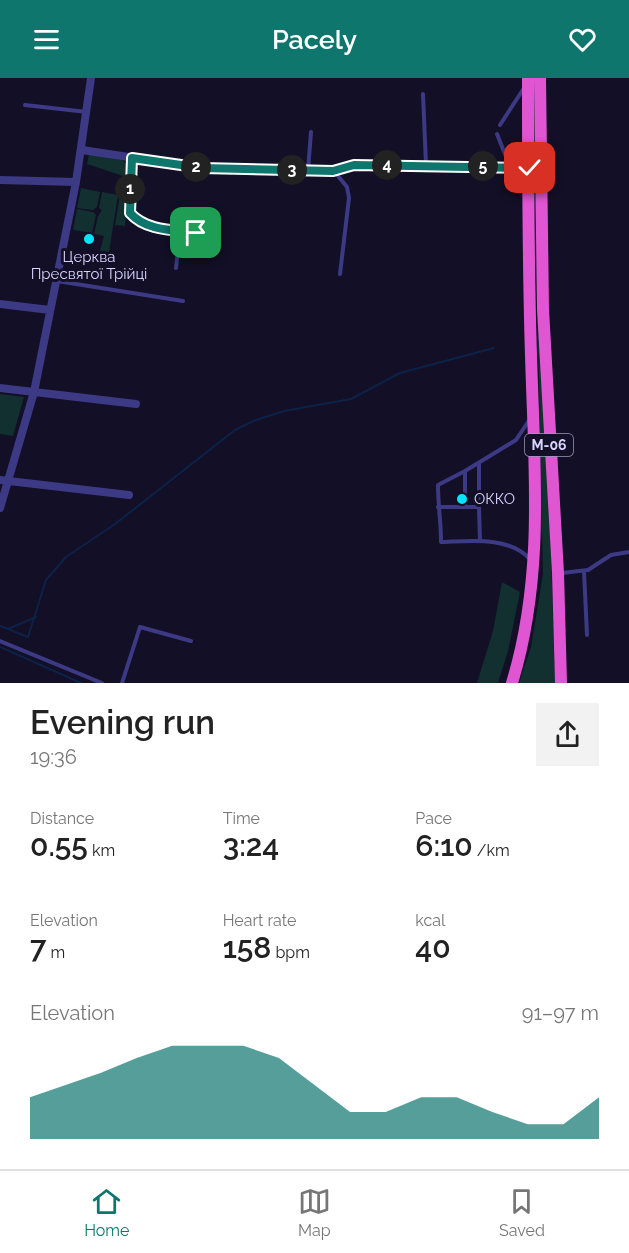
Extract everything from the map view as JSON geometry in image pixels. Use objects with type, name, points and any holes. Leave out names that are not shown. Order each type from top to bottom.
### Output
[{"type":"highway","name":"М-06","points":[[513,681],[528,625],[536,564],[533,413],[540,78]]},
{"type":"highway","name":"М-06","points":[[528,80],[530,168],[536,206],[558,573],[561,683]]},
{"type":"street","points":[[0,508],[4,480],[34,392],[82,150],[91,78]]},
{"type":"street","points":[[82,150],[202,168],[333,171],[354,165],[530,168]]},
{"type":"street","points":[[0,180],[76,182]]},
{"type":"street","points":[[0,304],[50,310]]},
{"type":"street","points":[[0,388],[136,404]]},
{"type":"street","points":[[4,480],[129,495]]},
{"type":"lane","points":[[500,125],[528,80]]},
{"type":"lane","points":[[423,94],[426,165]]},
{"type":"lane","points":[[26,105],[87,112]]},
{"type":"lane","points":[[308,170],[311,132]]},
{"type":"lane","points":[[497,134],[510,167]]},
{"type":"lane","points":[[132,158],[130,213],[135,219],[151,226],[196,233]]},
{"type":"lane","points":[[333,171],[347,187],[349,198],[340,274]]},
{"type":"lane","points":[[176,268],[180,231]]},
{"type":"lane","points":[[57,281],[183,301]]},
{"type":"lane","points":[[533,413],[516,440],[438,485],[438,507],[441,520],[441,542],[480,541],[512,546],[523,551],[536,564]]},
{"type":"lane","points":[[479,463],[480,541]]},
{"type":"lane","points":[[465,471],[465,507]]},
{"type":"lane","points":[[438,507],[479,507]]},
{"type":"lane","points":[[558,573],[584,571],[611,555],[629,552]]},
{"type":"lane","points":[[584,571],[587,635]]},
{"type":"lane","points":[[122,683],[140,627],[191,641]]},
{"type":"lane","points":[[0,641],[102,683]]},
{"type":"green space","points":[[532,78],[536,78],[555,683],[519,683],[531,647],[543,574]]},
{"type":"green space","points":[[89,154],[122,160],[128,165],[125,226],[115,225],[123,176],[87,164]]},
{"type":"green space","points":[[81,188],[100,192],[97,207],[93,210],[77,208]]},
{"type":"green space","points":[[102,192],[118,195],[109,252],[100,251],[104,236],[94,234],[98,216],[102,210],[99,208]]},
{"type":"green space","points":[[77,209],[93,212],[96,215],[92,233],[73,230]]},
{"type":"green space","points":[[0,394],[24,397],[13,436],[0,434]]},
{"type":"green space","points":[[502,582],[520,592],[508,651],[498,683],[477,683],[493,631]]},
{"type":"waterway","points":[[0,626],[28,637],[46,580],[66,557],[115,524],[235,430],[284,411],[351,399],[400,373],[494,348]]},
{"type":"waterway","points":[[8,629],[36,617]]},
{"type":"waterway","points":[[0,647],[81,683]]},
{"type":"place","name":"Церква Пресвятої Трійці","points":[[89,239]]},
{"type":"place","name":"ОККО","points":[[462,499]]},
{"type":"route","points":[[196,233],[157,228],[135,219],[128,207],[132,158],[202,168],[333,171],[354,165],[530,168]]}]
